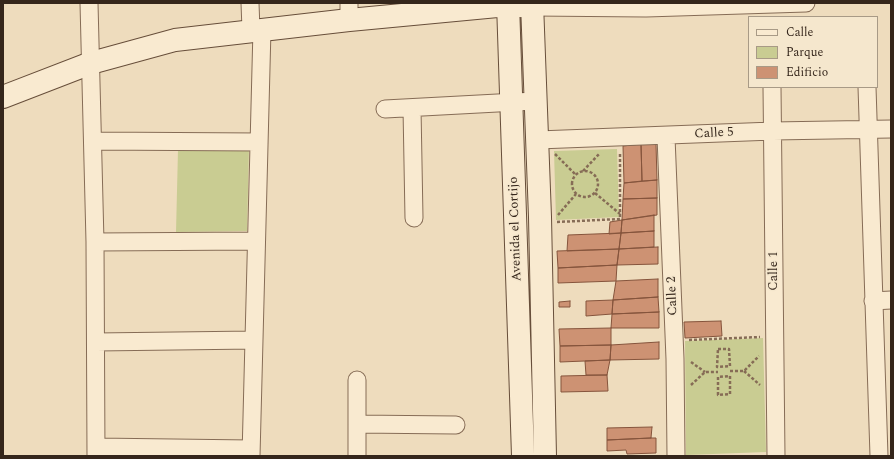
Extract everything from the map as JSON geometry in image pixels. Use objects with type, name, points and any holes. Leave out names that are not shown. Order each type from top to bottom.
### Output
[{"type":"street","points":[[89,3],[95,242],[96,452],[251,452],[259,142],[256,29],[250,3]]},
{"type":"street","points":[[3,98],[91,63],[175,40],[256,29],[349,11],[508,4],[646,6],[770,11],[806,3]]},
{"type":"street","name":"Avenida el Cortijo","points":[[508,4],[523,456]]},
{"type":"street","name":"Avenida el Cortijo","points":[[533,5],[540,220],[545,456]]},
{"type":"street","name":"Calle 1","points":[[772,88],[776,456]]},
{"type":"street","points":[[867,88],[873,300],[883,360],[879,456]]},
{"type":"street","points":[[385,109],[535,101]]},
{"type":"street","points":[[412,108],[414,218]]},
{"type":"street","name":"Calle 5","points":[[538,147],[612,137],[666,137],[773,131],[891,129]]},
{"type":"street","name":"Calle 2","points":[[666,137],[674,341],[676,456]]},
{"type":"street","points":[[93,141],[259,142]]},
{"type":"street","points":[[95,242],[256,241]]},
{"type":"street","points":[[873,300],[891,300]]},
{"type":"street","points":[[96,342],[254,340]]},
{"type":"street","points":[[357,456],[358,380]]},
{"type":"street","points":[[357,424],[456,425]]},
{"type":"path","points":[[576,194],[572,183],[576,175],[583,172],[604,149],[612,137]]},
{"type":"path","points":[[540,220],[620,219],[612,137]]},
{"type":"path","points":[[538,147],[554,153],[576,175]]},
{"type":"path","points":[[576,194],[586,197],[595,193],[598,183],[597,178],[593,174],[583,172]]},
{"type":"path","points":[[595,193],[620,214]]},
{"type":"path","points":[[540,220],[556,217],[576,194]]},
{"type":"path","points":[[674,341],[775,337]]},
{"type":"path","points":[[729,349],[730,394],[718,395],[717,367],[718,350],[729,349]]},
{"type":"path","points":[[744,371],[762,353]]},
{"type":"path","points":[[717,367],[730,366]]},
{"type":"path","points":[[730,371],[744,371],[763,389]]},
{"type":"path","points":[[675,391],[684,391],[705,372],[718,372]]},
{"type":"path","points":[[718,377],[730,376]]},
{"type":"green space","points":[[249,148],[247,231],[176,232],[178,150]]},
{"type":"green space","points":[[617,149],[619,217],[556,220],[554,151]]},
{"type":"green space","points":[[763,338],[766,452],[686,455],[685,341]]},
{"type":"building","points":[[641,144],[642,181],[624,183],[623,146]]},
{"type":"building","points":[[641,144],[656,144],[657,180],[642,181]]},
{"type":"building","points":[[657,180],[657,198],[623,199],[624,183]]},
{"type":"building","points":[[657,198],[657,215],[622,220],[623,199]]},
{"type":"building","points":[[654,215],[654,231],[621,233],[622,220]]},
{"type":"building","points":[[622,220],[621,233],[609,234],[610,222]]},
{"type":"building","points":[[654,231],[654,247],[619,249],[621,233]]},
{"type":"building","points":[[621,233],[619,249],[567,251],[568,235]]},
{"type":"building","points":[[658,247],[658,264],[617,265],[619,249]]},
{"type":"building","points":[[619,249],[617,265],[558,268],[557,251]]},
{"type":"building","points":[[617,265],[616,281],[558,283],[558,268]]},
{"type":"building","points":[[658,279],[658,297],[613,300],[616,281]]},
{"type":"building","points":[[658,297],[659,312],[612,314],[613,300]]},
{"type":"building","points":[[613,300],[612,314],[586,316],[586,301]]},
{"type":"building","points":[[570,301],[570,307],[559,307],[559,302]]},
{"type":"building","points":[[659,312],[659,328],[611,328],[612,314]]},
{"type":"building","points":[[721,321],[722,336],[685,338],[684,322]]},
{"type":"building","points":[[611,328],[611,345],[560,346],[559,329]]},
{"type":"building","points":[[659,342],[659,359],[610,360],[611,345]]},
{"type":"building","points":[[611,345],[610,360],[560,362],[560,346]]},
{"type":"building","points":[[610,360],[607,375],[586,375],[585,361]]},
{"type":"building","points":[[607,375],[608,391],[561,392],[561,376]]},
{"type":"building","points":[[652,427],[651,438],[607,440],[607,428]]},
{"type":"building","points":[[656,438],[656,453],[627,454],[626,450],[607,451],[607,440]]}]
